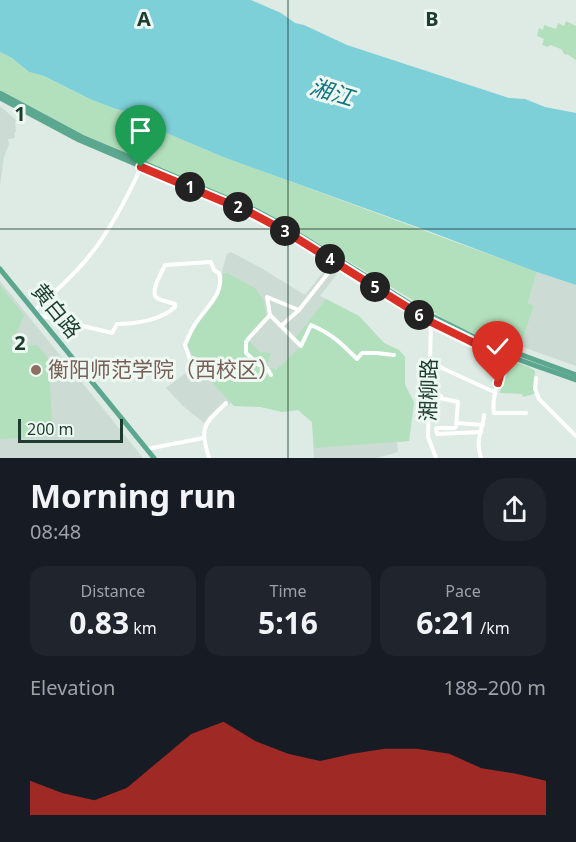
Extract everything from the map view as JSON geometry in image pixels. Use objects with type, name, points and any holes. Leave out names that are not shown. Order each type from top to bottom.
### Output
[{"type":"main road","points":[[0,93],[82,136],[255,210],[296,232],[422,311],[465,333],[576,375]]},
{"type":"main road","points":[[0,98],[79,140],[253,214],[285,231],[431,322],[472,342],[576,380]]},
{"type":"main road","name":"黄白路","points":[[0,269],[154,458]]},
{"type":"street","points":[[141,167],[105,234],[90,256],[36,313],[112,333],[117,324],[156,318],[175,307],[175,304],[154,293],[165,265],[211,262],[222,282],[216,296],[196,322],[185,345],[194,371]]},
{"type":"street","points":[[281,326],[299,310],[337,263]]},
{"type":"street","points":[[299,310],[267,297],[270,315],[301,346],[311,325],[340,341],[357,359],[362,353],[394,355]]},
{"type":"street","points":[[270,315],[246,342],[246,353],[260,366],[267,368],[271,375]]},
{"type":"street","name":"湘柳路","points":[[431,322],[428,437],[436,458]]},
{"type":"street","points":[[505,355],[494,398],[494,413],[526,413]]},
{"type":"street","points":[[430,363],[492,391]]},
{"type":"street","points":[[536,378],[535,389],[539,399],[576,436]]},
{"type":"street","points":[[430,394],[458,402],[456,427],[436,428],[436,433],[481,432]]},
{"type":"street","points":[[208,458],[203,438],[207,421],[226,403]]},
{"type":"street","points":[[481,458],[477,445],[484,415]]},
{"type":"street","points":[[457,423],[483,425]]},
{"type":"street","points":[[147,449],[203,438]]},
{"type":"shaded area","points":[[0,106],[16,120],[16,132],[14,133],[15,138],[8,139],[9,144],[4,157],[0,186]]},
{"type":"shaded area","points":[[231,252],[305,295],[327,267],[337,274],[320,296],[359,316],[384,343],[399,350],[405,357],[405,385],[414,402],[409,441],[397,442],[398,452],[377,458],[314,458],[312,422],[298,410],[282,412],[261,407],[234,406],[225,401],[204,423],[166,388],[195,366],[186,343],[219,295],[223,283],[222,271],[227,254]]},
{"type":"shaded area","points":[[537,272],[576,285],[576,366],[520,346],[534,306],[528,304]]},
{"type":"shaded area","name":"衡阳师范学院（西校区）","points":[[0,281],[143,458],[0,458]]},
{"type":"green space","points":[[566,21],[576,26],[576,60],[563,53],[561,49],[542,45],[544,39],[537,36],[539,28],[543,30],[544,25],[556,29],[558,23],[564,26]]},
{"type":"green space","points":[[0,52],[12,58],[29,72],[44,76],[92,100],[116,109],[149,114],[157,120],[164,132],[223,157],[537,272],[528,303],[534,306],[518,352],[454,325],[280,220],[84,135],[0,90]]},
{"type":"green space","points":[[227,273],[255,288],[264,301],[266,316],[246,338],[260,352],[271,353],[267,366],[276,370],[300,347],[293,341],[326,299],[359,316],[384,343],[399,350],[405,357],[405,385],[414,402],[409,441],[314,448],[312,422],[298,410],[282,412],[261,407],[234,406],[199,368],[186,343],[198,321],[218,294],[223,274]]},
{"type":"green space","points":[[0,285],[24,315],[11,346],[37,345],[48,358],[53,436],[0,439]]},
{"type":"green space","points":[[509,360],[535,371],[534,394],[523,397],[522,394],[500,393],[503,369],[506,361]]},
{"type":"water","name":"湘江","points":[[0,0],[251,0],[281,13],[295,23],[347,45],[509,98],[525,99],[545,107],[576,113],[576,285],[223,157],[164,132],[157,120],[149,114],[116,109],[92,100],[44,76],[29,72],[12,58],[0,52]]},
{"type":"place","name":"衡阳师范学院（西校区）","points":[[36,370]]},
{"type":"route","points":[[141,167],[253,214],[285,231],[431,322],[505,355],[498,383]]}]
